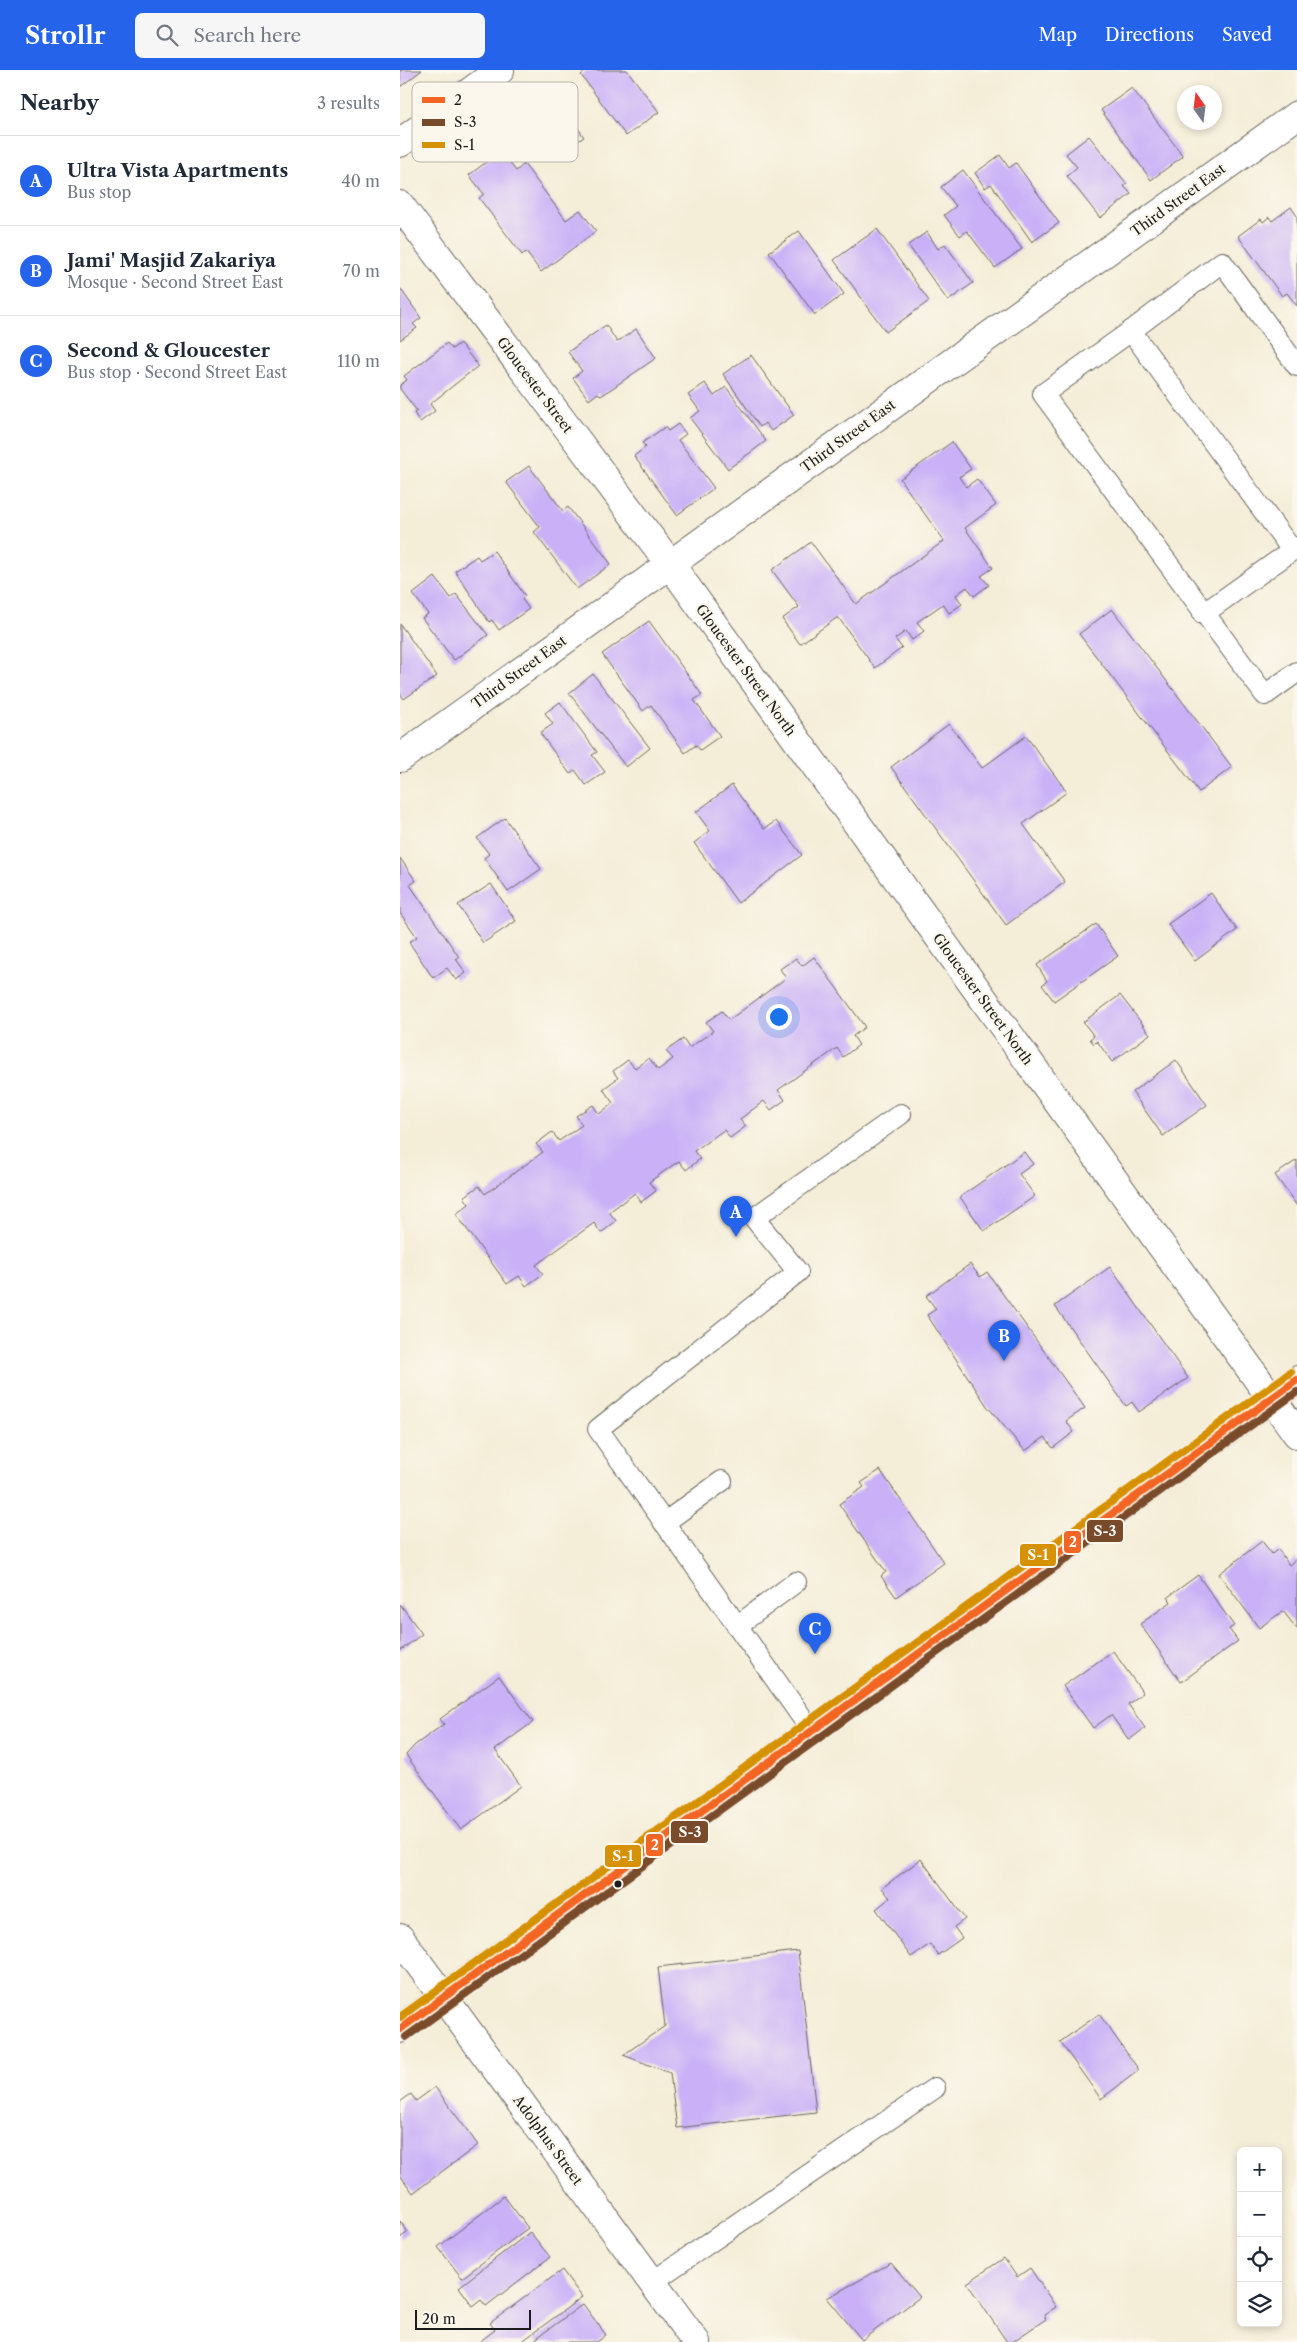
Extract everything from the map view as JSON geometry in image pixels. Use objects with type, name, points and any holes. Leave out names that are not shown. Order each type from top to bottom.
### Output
[{"type":"street","points":[[484,82],[500,70]]},
{"type":"street","name":"Third Street East","points":[[400,758],[1297,115]]},
{"type":"street","points":[[400,143],[412,134]]},
{"type":"street","name":"Gloucester Street","points":[[400,206],[670,564]]},
{"type":"street","name":"Gloucester Street North","points":[[670,564],[1297,1434]]},
{"type":"street","points":[[400,2029],[810,1730],[1297,1380]]},
{"type":"street","name":"Adolphus Street","points":[[400,1938],[696,2342]]},
{"type":"lane","points":[[1297,366],[1222,262],[1131,331],[1043,394],[1264,695],[1297,672]]},
{"type":"lane","points":[[1131,331],[1294,548],[1203,614]]},
{"type":"lane","points":[[810,1730],[598,1429],[798,1272],[754,1218],[901,1114]]},
{"type":"lane","points":[[664,1523],[722,1481]]},
{"type":"lane","points":[[737,1626],[796,1582]]},
{"type":"lane","points":[[652,2282],[935,2088]]},
{"type":"building","points":[[400,70],[422,70],[400,87]]},
{"type":"building","points":[[587,70],[627,70],[659,112],[626,136],[581,75]]},
{"type":"building","points":[[1132,88],[1183,156],[1151,180],[1101,110]]},
{"type":"building","points":[[578,128],[584,137],[578,141]]},
{"type":"building","points":[[1089,136],[1127,184],[1124,186],[1131,194],[1100,218],[1067,176],[1077,167],[1066,154]]},
{"type":"building","points":[[1000,155],[1009,168],[1016,163],[1059,223],[1032,242],[991,184],[985,188],[975,173]]},
{"type":"building","points":[[486,162],[509,162],[516,171],[524,164],[566,220],[580,210],[596,231],[541,272],[526,252],[522,255],[479,198],[484,194],[469,175]]},
{"type":"building","points":[[963,170],[1022,249],[995,268],[967,231],[960,236],[944,215],[956,206],[941,187]]},
{"type":"building","points":[[1291,207],[1297,216],[1297,306],[1287,293],[1282,296],[1238,236],[1261,219],[1263,222],[1269,217],[1272,221]]},
{"type":"building","points":[[877,229],[929,301],[886,332],[834,260]]},
{"type":"building","points":[[799,231],[844,294],[815,315],[769,252]]},
{"type":"building","points":[[927,232],[938,249],[945,244],[973,283],[948,301],[908,245]]},
{"type":"building","points":[[400,288],[421,318],[413,324],[417,328],[400,340]]},
{"type":"building","points":[[606,325],[617,342],[636,329],[656,358],[601,396],[598,393],[589,400],[573,378],[582,371],[568,352]]},
{"type":"building","points":[[447,343],[452,349],[460,343],[478,366],[430,404],[435,411],[420,422],[414,413],[417,411],[400,389],[400,385],[407,380],[404,376]]},
{"type":"building","points":[[751,355],[794,415],[771,431],[765,423],[760,427],[723,374]]},
{"type":"building","points":[[705,383],[714,396],[726,387],[766,441],[728,469],[690,418],[700,411],[688,395]]},
{"type":"building","points":[[678,424],[686,434],[678,440],[714,488],[677,515],[634,456],[646,447],[642,443],[665,427],[668,431]]},
{"type":"building","points":[[952,442],[971,469],[959,477],[966,487],[977,479],[996,505],[965,528],[993,568],[981,576],[989,585],[974,596],[967,587],[956,595],[962,604],[949,613],[943,604],[917,622],[924,631],[912,640],[906,631],[895,639],[902,648],[875,668],[838,617],[800,644],[782,619],[799,607],[772,570],[811,542],[856,604],[944,541],[900,479]]},
{"type":"building","points":[[529,466],[563,511],[568,507],[611,564],[577,589],[534,532],[540,527],[506,482]]},
{"type":"building","points":[[494,551],[525,596],[522,599],[529,609],[499,630],[492,620],[489,622],[455,571],[477,556],[480,560]]},
{"type":"building","points":[[435,577],[451,598],[456,594],[488,635],[454,660],[422,618],[428,614],[413,594]]},
{"type":"building","points":[[1112,609],[1232,767],[1199,792],[1079,634]]},
{"type":"building","points":[[649,621],[702,695],[694,700],[720,736],[700,750],[696,745],[685,753],[651,705],[643,711],[602,654]]},
{"type":"building","points":[[400,624],[437,676],[404,699],[400,693]]},
{"type":"building","points":[[593,674],[650,748],[626,767],[569,693]]},
{"type":"building","points":[[560,702],[597,752],[592,755],[605,772],[586,785],[575,770],[570,774],[540,733],[553,724],[545,713]]},
{"type":"building","points":[[949,724],[982,768],[1026,736],[1067,792],[1023,824],[1065,882],[1006,925],[891,767]]},
{"type":"building","points":[[732,785],[764,829],[776,821],[802,855],[738,903],[694,843],[710,831],[696,812]]},
{"type":"building","points":[[505,818],[541,869],[508,892],[484,858],[489,854],[477,838]]},
{"type":"building","points":[[400,858],[416,881],[410,885],[459,957],[456,959],[466,973],[456,980],[447,968],[433,978],[409,942],[417,937],[400,913]]},
{"type":"building","points":[[491,884],[516,921],[483,943],[458,905]]},
{"type":"building","points":[[1211,893],[1237,930],[1195,961],[1168,924]]},
{"type":"building","points":[[1096,924],[1118,956],[1054,1001],[1042,985],[1047,981],[1037,965]]},
{"type":"building","points":[[814,957],[865,1027],[853,1036],[859,1045],[843,1057],[837,1048],[778,1090],[785,1100],[771,1110],[764,1101],[740,1119],[746,1126],[730,1138],[724,1130],[694,1151],[700,1159],[686,1170],[679,1161],[649,1182],[656,1191],[641,1202],[635,1193],[609,1212],[616,1221],[601,1233],[594,1223],[536,1265],[543,1274],[526,1286],[519,1276],[507,1284],[456,1214],[469,1204],[464,1197],[479,1186],[485,1194],[543,1152],[536,1144],[552,1132],[559,1141],[582,1125],[576,1116],[593,1105],[599,1114],[613,1103],[603,1089],[618,1078],[613,1071],[628,1060],[635,1068],[649,1058],[658,1070],[673,1059],[666,1051],[683,1039],[689,1048],[713,1031],[706,1022],[722,1011],[729,1020],[786,978],[780,969],[796,958],[802,966]]},
{"type":"building","points":[[1120,995],[1150,1034],[1112,1062],[1097,1041],[1094,1044],[1090,1039],[1094,1036],[1083,1022]]},
{"type":"building","points":[[1176,1060],[1207,1105],[1163,1136],[1132,1092]]},
{"type":"building","points":[[1024,1152],[1033,1164],[1019,1174],[1035,1196],[984,1231],[960,1197]]},
{"type":"building","points":[[1297,1160],[1297,1206],[1275,1175]]},
{"type":"building","points":[[970,1264],[980,1277],[987,1272],[1085,1408],[1066,1421],[1074,1432],[1053,1448],[1045,1437],[1025,1451],[987,1406],[927,1315],[936,1309],[926,1296]]},
{"type":"building","points":[[1110,1267],[1188,1378],[1139,1412],[1132,1402],[1126,1406],[1055,1306]]},
{"type":"building","points":[[880,1470],[944,1563],[896,1597],[881,1576],[886,1572],[839,1504],[864,1487],[861,1483]]},
{"type":"building","points":[[1262,1541],[1272,1554],[1278,1549],[1289,1565],[1297,1558],[1297,1629],[1283,1611],[1259,1628],[1219,1574]]},
{"type":"building","points":[[1198,1575],[1234,1626],[1229,1629],[1238,1641],[1181,1682],[1140,1624],[1171,1602],[1168,1597]]},
{"type":"building","points":[[400,1604],[422,1634],[400,1651]]},
{"type":"building","points":[[1113,1651],[1143,1693],[1128,1704],[1145,1728],[1129,1740],[1111,1715],[1093,1728],[1063,1686]]},
{"type":"building","points":[[499,1676],[533,1722],[495,1750],[521,1786],[461,1830],[406,1755],[415,1745],[444,1724],[440,1719]]},
{"type":"building","points":[[921,1859],[965,1919],[954,1927],[962,1938],[938,1955],[930,1944],[911,1957],[876,1909],[890,1898],[882,1888]]},
{"type":"building","points":[[798,1951],[816,2112],[677,2128],[670,2073],[623,2055],[665,2026],[658,1967]]},
{"type":"building","points":[[1099,2014],[1139,2070],[1101,2099],[1060,2042]]},
{"type":"building","points":[[435,2087],[478,2145],[413,2193],[400,2175],[400,2102],[411,2094],[416,2101]]},
{"type":"building","points":[[504,2196],[528,2228],[462,2278],[438,2247]]},
{"type":"building","points":[[400,2221],[408,2232],[400,2238]]},
{"type":"building","points":[[530,2232],[550,2257],[486,2306],[481,2300],[473,2306],[459,2287]]},
{"type":"building","points":[[1004,2258],[1017,2277],[1030,2268],[1056,2307],[1044,2315],[1046,2319],[1012,2342],[1007,2342],[967,2283]]},
{"type":"building","points":[[891,2263],[920,2297],[862,2340],[827,2298]]},
{"type":"building","points":[[562,2270],[582,2297],[521,2342],[479,2342],[495,2330],[490,2323]]},
{"type":"building","points":[[583,2304],[606,2335],[597,2342],[536,2342],[534,2340]]},
{"type":"transit line","name":"S-1","points":[[400,2017],[1291,1372]]},
{"type":"transit line","name":"2","points":[[400,2029],[1297,1380]]},
{"type":"transit line","name":"S-3","points":[[406,2037],[1297,1392]]},
{"type":"place","name":"Ultra Vista Apartments","points":[[736,1237]]},
{"type":"place","name":"Jami' Masjid Zakariya","points":[[1004,1361]]},
{"type":"place","name":"Second & Gloucester","points":[[815,1654]]}]
